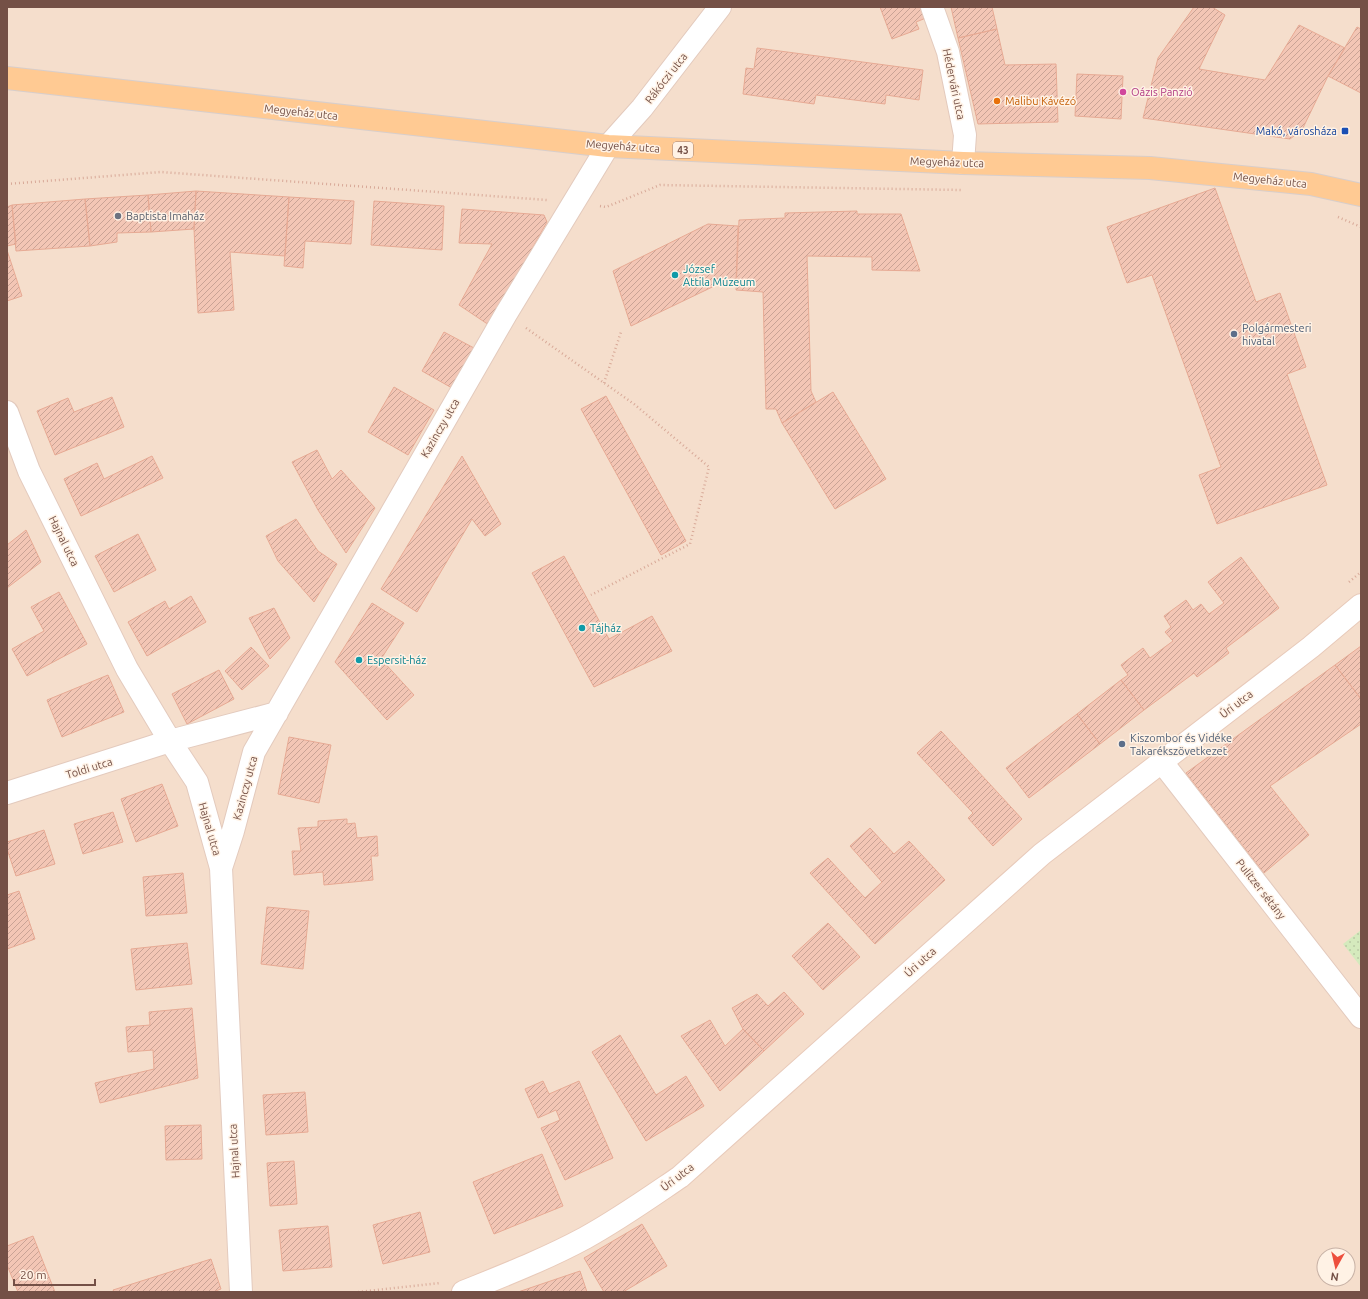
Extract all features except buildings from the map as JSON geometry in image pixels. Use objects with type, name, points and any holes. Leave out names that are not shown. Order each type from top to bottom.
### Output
[{"type":"main road","name":"Megyeház utca","points":[[7,78],[608,146],[963,163],[1150,168],[1311,184],[1361,195]]},
{"type":"street","name":"Rákóczi utca","points":[[608,146],[642,108],[720,7]]},
{"type":"street","name":"Hédervári utca","points":[[932,7],[948,52],[965,135],[963,163]]},
{"type":"street","name":"Kazinczy utca","points":[[221,868],[233,831],[254,752],[506,314],[608,146]]},
{"type":"street","name":"Hajnal utca","points":[[7,412],[30,471],[127,669],[170,741],[197,782],[221,868],[241,1292]]},
{"type":"street","name":"Úri utca","points":[[463,1292],[526,1266],[586,1237],[632,1210],[680,1177],[1042,854],[1311,647],[1361,605]]},
{"type":"street","points":[[170,741],[277,713]]},
{"type":"street","name":"Toldi utca","points":[[7,793],[170,741]]},
{"type":"street","name":"Pulitzer sétány","points":[[1161,762],[1361,1017]]},
{"type":"path","points":[[7,184],[161,172],[574,202],[606,207],[660,186],[965,190]]},
{"type":"path","points":[[506,314],[634,404],[709,467],[690,544],[591,595]]},
{"type":"path","points":[[604,383],[621,332]]},
{"type":"shaded area","points":[[7,7],[1361,7],[1361,1292],[7,1292]]},
{"type":"green space","points":[[1361,930],[1361,967],[1343,944]]},
{"type":"place","name":"Oázis Panzió","points":[[1123,92]]},
{"type":"place","name":"Malibu Kávézó","points":[[997,101]]},
{"type":"place","name":"Makó, városháza","points":[[1345,131]]},
{"type":"place","name":"Baptista Imaház","points":[[118,216]]},
{"type":"place","name":"József Attila Múzeum","points":[[675,275]]},
{"type":"place","name":"Polgármesteri hivatal","points":[[1234,334]]},
{"type":"place","name":"Tájház","points":[[582,628]]},
{"type":"place","name":"Espersit-ház","points":[[359,660]]},
{"type":"place","name":"Kiszombor és Vidéke Takarékszövetkezet","points":[[1122,744]]}]
